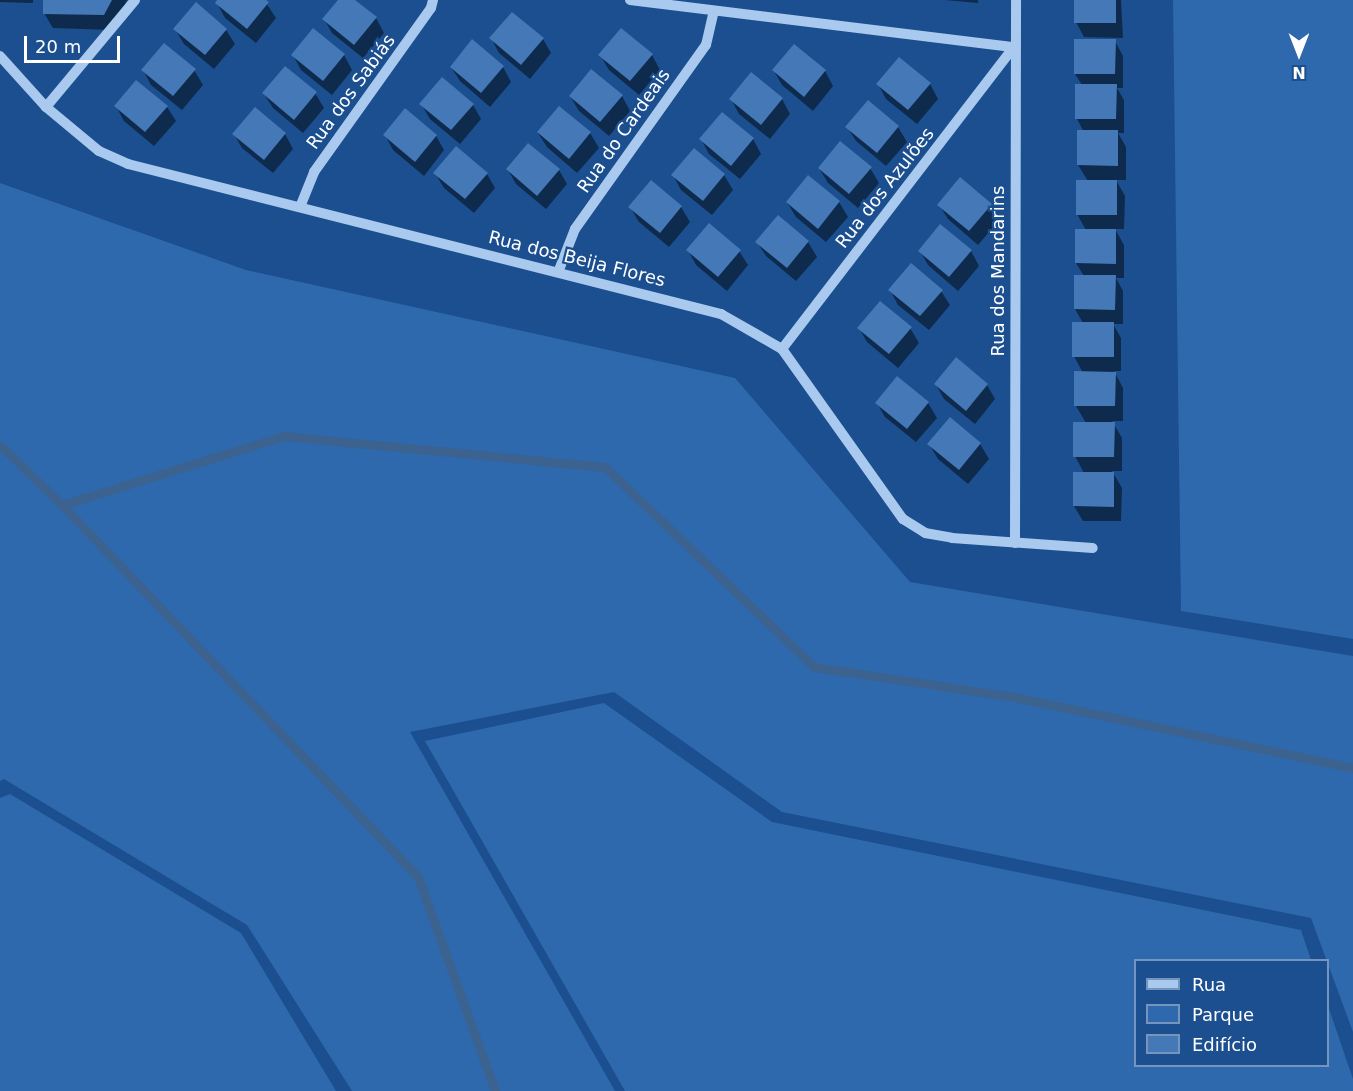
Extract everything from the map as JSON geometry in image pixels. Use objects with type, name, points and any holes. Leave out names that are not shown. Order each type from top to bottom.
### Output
[{"type":"street","points":[[46,107],[135,0]]},
{"type":"street","name":"Rua dos Sabiás","points":[[300,207],[314,171],[431,8],[433,0]]},
{"type":"street","points":[[630,0],[1014,47]]},
{"type":"street","name":"Rua dos Mandarins","points":[[1015,543],[1014,47],[1016,0]]},
{"type":"street","name":"Rua do Cardeais","points":[[559,270],[575,229],[706,45],[714,11]]},
{"type":"street","name":"Rua dos Azulões","points":[[782,349],[1014,47]]},
{"type":"street","name":"Rua dos Beija Flores","points":[[0,56],[46,107],[99,151],[128,164],[559,270],[721,314],[782,349],[903,519],[925,532],[952,538],[1093,548]]},
{"type":"green space","points":[[1173,0],[1353,0],[1353,639],[1181,611]]},
{"type":"green space","points":[[0,183],[246,270],[735,378],[910,582],[1353,656],[1353,1032],[1329,967],[1329,959],[1326,959],[1311,918],[782,812],[614,692],[410,732],[615,1091],[352,1091],[247,925],[4,779],[0,781]]},
{"type":"green space","points":[[604,703],[772,822],[1301,930],[1311,959],[1134,959],[1134,1067],[1329,1067],[1329,1009],[1353,1079],[1353,1091],[625,1091],[425,741]]},
{"type":"green space","points":[[10,794],[241,933],[336,1091],[0,1091],[0,798]]},
{"type":"building","points":[[43,0],[112,0],[104,15],[43,14]]},
{"type":"building","points":[[217,0],[266,0],[269,2],[247,29],[215,3]]},
{"type":"building","points":[[338,0],[355,0],[377,17],[354,45],[322,19]]},
{"type":"building","points":[[1074,0],[1116,0],[1116,23],[1074,23]]},
{"type":"building","points":[[196,2],[227,29],[205,55],[173,29]]},
{"type":"building","points":[[512,12],[544,38],[521,65],[489,38]]},
{"type":"building","points":[[313,28],[345,54],[323,81],[291,55]]},
{"type":"building","points":[[621,28],[653,54],[630,81],[598,55]]},
{"type":"building","points":[[472,39],[504,66],[481,93],[450,67]]},
{"type":"building","points":[[1074,39],[1116,39],[1115,74],[1074,74]]},
{"type":"building","points":[[164,43],[196,69],[173,96],[141,70]]},
{"type":"building","points":[[794,44],[826,70],[804,97],[772,70]]},
{"type":"building","points":[[899,57],[931,83],[908,110],[876,84]]},
{"type":"building","points":[[285,66],[317,92],[294,120],[262,93]]},
{"type":"building","points":[[591,69],[623,95],[600,122],[569,96]]},
{"type":"building","points":[[751,72],[783,98],[761,125],[729,99]]},
{"type":"building","points":[[442,77],[474,104],[451,130],[419,104]]},
{"type":"building","points":[[136,80],[168,106],[145,132],[114,106]]},
{"type":"building","points":[[1075,84],[1117,84],[1116,119],[1075,119]]},
{"type":"building","points":[[868,100],[899,126],[877,153],[845,127]]},
{"type":"building","points":[[559,106],[591,132],[569,159],[537,132]]},
{"type":"building","points":[[255,107],[286,133],[264,160],[232,134]]},
{"type":"building","points":[[405,108],[437,135],[415,162],[383,135]]},
{"type":"building","points":[[722,112],[754,138],[731,166],[699,139]]},
{"type":"building","points":[[1077,130],[1118,130],[1118,166],[1077,165]]},
{"type":"building","points":[[840,141],[872,167],[849,194],[818,168]]},
{"type":"building","points":[[528,143],[560,169],[537,196],[506,169]]},
{"type":"building","points":[[456,146],[488,173],[465,199],[433,173]]},
{"type":"building","points":[[694,148],[725,174],[703,201],[671,175]]},
{"type":"building","points":[[808,175],[840,201],[818,229],[786,202]]},
{"type":"building","points":[[960,177],[992,204],[969,231],[937,205]]},
{"type":"building","points":[[651,180],[682,206],[660,233],[628,207]]},
{"type":"building","points":[[1076,180],[1117,180],[1117,215],[1076,215]]},
{"type":"building","points":[[778,215],[809,241],[787,268],[755,242]]},
{"type":"building","points":[[709,223],[741,250],[718,277],[686,250]]},
{"type":"building","points":[[940,224],[972,250],[949,277],[918,251]]},
{"type":"building","points":[[1075,229],[1116,229],[1116,264],[1075,263]]},
{"type":"building","points":[[911,263],[943,290],[920,316],[888,290]]},
{"type":"building","points":[[1074,275],[1116,275],[1115,310],[1074,309]]},
{"type":"building","points":[[880,301],[912,327],[889,354],[857,328]]},
{"type":"building","points":[[1072,322],[1114,322],[1114,357],[1072,357]]},
{"type":"building","points":[[956,357],[988,384],[966,411],[934,384]]},
{"type":"building","points":[[1074,371],[1116,372],[1115,406],[1074,406]]},
{"type":"building","points":[[897,376],[929,402],[907,429],[875,403]]},
{"type":"building","points":[[950,417],[981,443],[959,470],[927,444]]},
{"type":"building","points":[[1073,422],[1115,422],[1114,457],[1073,457]]},
{"type":"building","points":[[1073,472],[1114,472],[1114,507],[1073,506]]},
{"type":"waterway","points":[[62,505],[283,436],[605,467],[814,667],[1009,696],[1353,768]]},
{"type":"waterway","points":[[0,445],[62,505],[418,877],[495,1091]]}]
